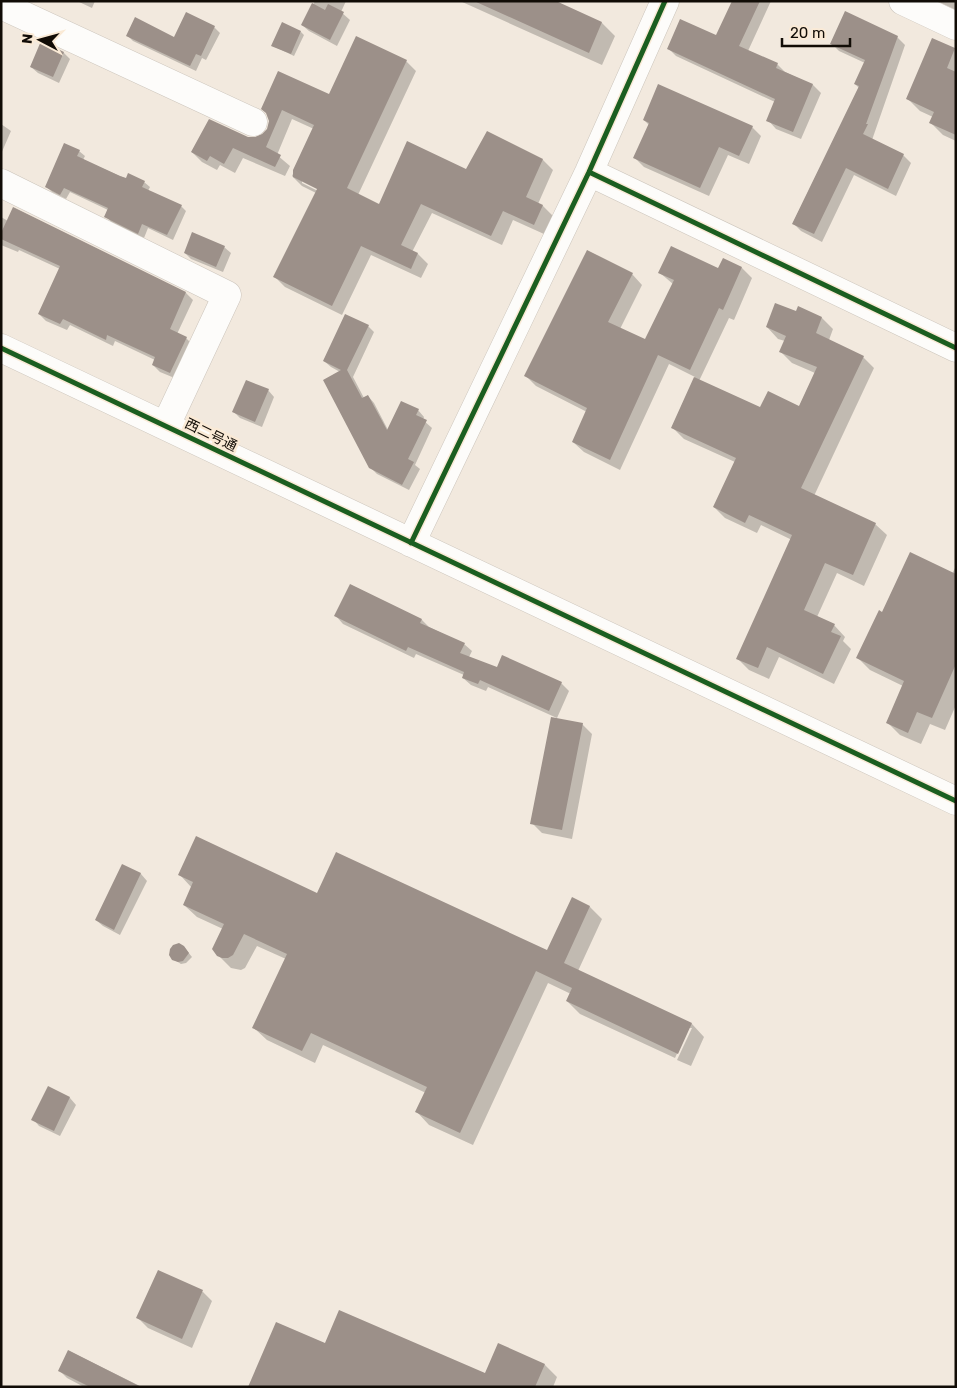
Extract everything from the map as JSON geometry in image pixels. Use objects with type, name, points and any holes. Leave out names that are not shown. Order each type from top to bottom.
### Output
[{"type":"street","points":[[411,543],[589,172],[665,1]]},
{"type":"street","points":[[903,1],[956,26]]},
{"type":"street","points":[[1,5],[253,122]]},
{"type":"street","points":[[589,172],[956,348]]},
{"type":"street","points":[[1,183],[228,295],[166,426]]},
{"type":"street","name":"西二号通","points":[[1,348],[956,801]]},
{"type":"building","points":[[474,1],[556,1],[602,22],[589,53]]},
{"type":"building","points":[[732,1],[760,1],[739,46],[778,63],[776,68],[813,84],[793,132],[766,121],[775,99],[667,49],[680,19],[716,35]]},
{"type":"building","points":[[312,3],[325,10],[328,4],[344,12],[330,40],[301,25]]},
{"type":"building","points":[[845,11],[898,36],[863,134],[904,154],[888,189],[846,168],[814,234],[792,224],[859,86],[854,84],[865,60],[830,44]]},
{"type":"building","points":[[186,12],[215,26],[201,56],[196,54],[190,66],[126,36],[135,17],[174,37]]},
{"type":"building","points":[[282,22],[301,31],[291,54],[271,46]]},
{"type":"building","points":[[356,36],[407,60],[347,188],[379,204],[407,141],[466,169],[487,131],[543,159],[526,197],[543,205],[534,225],[503,211],[491,236],[421,204],[401,245],[418,253],[411,269],[361,246],[332,306],[273,277],[317,189],[293,177],[293,170],[314,125],[282,110],[266,147],[281,155],[275,167],[233,148],[224,164],[210,156],[207,161],[191,152],[209,119],[248,137],[262,134],[267,129],[269,121],[266,113],[261,109],[278,71],[329,94]]},
{"type":"building","points":[[932,38],[955,48],[947,68],[956,72],[956,135],[929,123],[934,112],[906,99]]},
{"type":"building","points":[[41,41],[64,52],[53,77],[30,67]]},
{"type":"building","points":[[658,84],[753,126],[739,156],[719,147],[700,188],[633,158],[649,123],[643,120]]},
{"type":"building","points":[[64,143],[80,150],[77,156],[126,178],[128,173],[145,181],[142,187],[182,205],[167,235],[142,224],[138,234],[104,217],[108,208],[64,188],[60,195],[45,187]]},
{"type":"building","points":[[13,207],[186,292],[170,329],[187,337],[170,373],[152,365],[155,357],[107,335],[106,340],[63,319],[60,324],[38,314],[60,266],[1,239],[1,233]]},
{"type":"building","points":[[192,232],[225,246],[216,267],[184,253]]},
{"type":"building","points":[[671,246],[718,268],[723,258],[742,267],[723,310],[719,308],[690,370],[658,355],[610,460],[572,442],[587,408],[524,376],[587,250],[633,273],[608,322],[645,339],[674,280],[658,273]]},
{"type":"building","points":[[775,303],[796,311],[798,306],[822,317],[816,333],[864,356],[801,488],[876,523],[853,575],[825,563],[804,610],[835,624],[831,632],[841,636],[823,674],[767,647],[758,668],[736,659],[792,535],[749,515],[745,523],[713,507],[736,458],[671,428],[694,377],[760,407],[768,391],[799,406],[817,367],[779,352],[786,336],[766,327]]},
{"type":"building","points":[[345,314],[369,325],[347,370],[362,398],[368,395],[387,430],[401,401],[419,409],[416,415],[427,420],[408,459],[414,462],[402,485],[369,468],[323,380],[341,370],[323,361]]},
{"type":"building","points":[[246,380],[269,389],[255,422],[232,412]]},
{"type":"building","points":[[910,552],[956,574],[956,664],[932,718],[917,712],[908,733],[886,723],[904,681],[856,658],[879,610],[882,612]]},
{"type":"building","points":[[350,584],[422,619],[420,623],[465,643],[460,653],[497,667],[502,655],[562,682],[549,711],[480,680],[478,684],[462,678],[464,672],[408,647],[406,651],[334,616]]},
{"type":"building","points":[[551,717],[583,723],[562,830],[530,824]]},
{"type":"building","points":[[196,836],[317,893],[336,852],[547,950],[572,897],[590,906],[564,963],[692,1023],[678,1054],[566,1001],[572,988],[536,971],[460,1133],[415,1112],[427,1087],[311,1033],[302,1051],[252,1028],[287,954],[244,934],[233,955],[228,958],[217,956],[212,949],[224,924],[183,905],[193,882],[178,875]]},
{"type":"building","points":[[122,864],[141,873],[114,930],[95,920]]},
{"type":"building","points":[[179,943],[189,953],[183,961],[178,962],[172,960],[169,955],[173,945]]},
{"type":"building","points":[[48,1086],[70,1097],[54,1131],[31,1120]]},
{"type":"building","points":[[158,1270],[203,1290],[182,1339],[136,1318]]},
{"type":"building","points":[[339,1310],[485,1373],[498,1343],[545,1364],[535,1387],[248,1387],[276,1322],[325,1343]]},
{"type":"building","points":[[68,1350],[141,1387],[90,1387],[58,1371]]},
{"type":"cycle path","points":[[411,543],[589,172],[665,1]]},
{"type":"cycle path","points":[[589,172],[956,348]]},
{"type":"cycle path","points":[[1,348],[956,801]]}]
